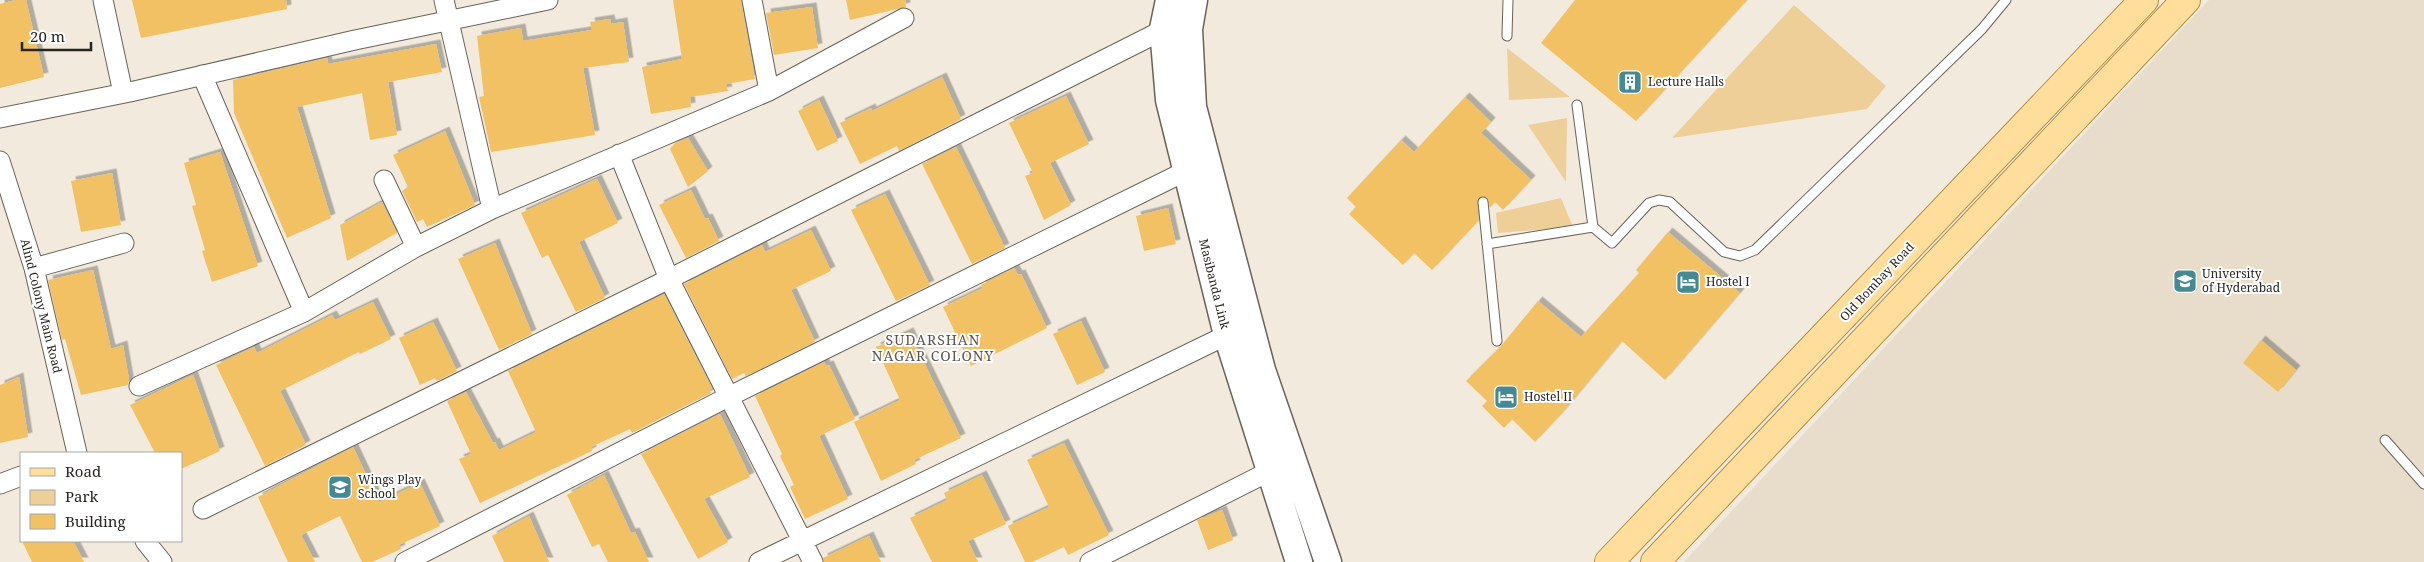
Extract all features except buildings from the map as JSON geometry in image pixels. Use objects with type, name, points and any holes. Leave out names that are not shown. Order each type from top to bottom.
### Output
[{"type":"main road","name":"Masibanda Link","points":[[1169,0],[1163,29],[1170,100],[1186,171],[1227,334],[1299,562]]},
{"type":"main road","name":"Old Bombay Road","points":[[1609,562],[2144,0]]},
{"type":"main road","points":[[1655,562],[2186,0]]},
{"type":"main road","points":[[1192,8],[1189,63],[1193,107],[1262,370],[1328,562]]},
{"type":"street","points":[[103,0],[123,93]]},
{"type":"street","points":[[444,0],[492,209]]},
{"type":"street","points":[[0,118],[123,93],[355,40],[548,0]]},
{"type":"street","points":[[752,0],[769,91]]},
{"type":"street","points":[[203,509],[669,279],[1163,29],[1192,8]]},
{"type":"street","points":[[139,386],[304,312],[416,247],[492,209],[769,91],[904,18]]},
{"type":"street","points":[[202,75],[304,312]]},
{"type":"street","points":[[619,154],[669,279],[813,562]]},
{"type":"street","name":"Alind Colony Main Road","points":[[0,160],[34,268],[78,452]]},
{"type":"street","points":[[405,562],[728,397],[1186,171]]},
{"type":"street","points":[[384,180],[416,247]]},
{"type":"street","points":[[34,268],[124,243]]},
{"type":"street","points":[[759,562],[802,539],[1227,334]]},
{"type":"street","points":[[1090,562],[1270,471]]},
{"type":"street","points":[[0,484],[20,476]]},
{"type":"street","points":[[146,542],[162,562]]},
{"type":"lane","points":[[1507,36],[1508,0]]},
{"type":"lane","points":[[1577,105],[1593,227],[1612,243],[1649,203],[1658,200],[1670,202],[1724,252],[1740,256],[1756,250],[1982,29],[2006,0]]},
{"type":"lane","points":[[1483,202],[1497,341]]},
{"type":"lane","points":[[1487,244],[1593,227]]},
{"type":"lane","points":[[2385,440],[2424,484]]},
{"type":"shaded area","name":"University of Hyderabad","points":[[2209,0],[2424,0],[2424,562],[1684,562]]},
{"type":"green space","points":[[1794,5],[1886,86],[1867,109],[1672,138]]},
{"type":"green space","points":[[1507,48],[1570,97],[1509,100]]},
{"type":"green space","points":[[1567,118],[1566,182],[1528,125]]},
{"type":"green space","points":[[1561,198],[1573,227],[1498,233],[1496,213]]},
{"type":"place","name":"Lecture Halls","points":[[1630,82]]},
{"type":"place","name":"University of Hyderabad","points":[[2185,281]]},
{"type":"place","name":"Hostel I","points":[[1688,282]]},
{"type":"place","name":"Hostel II","points":[[1506,397]]},
{"type":"place","name":"Wings Play School","points":[[340,487]]},
{"type":"district","name":"SUDARSHAN NAGAR COLONY","points":[[933,348]]}]
